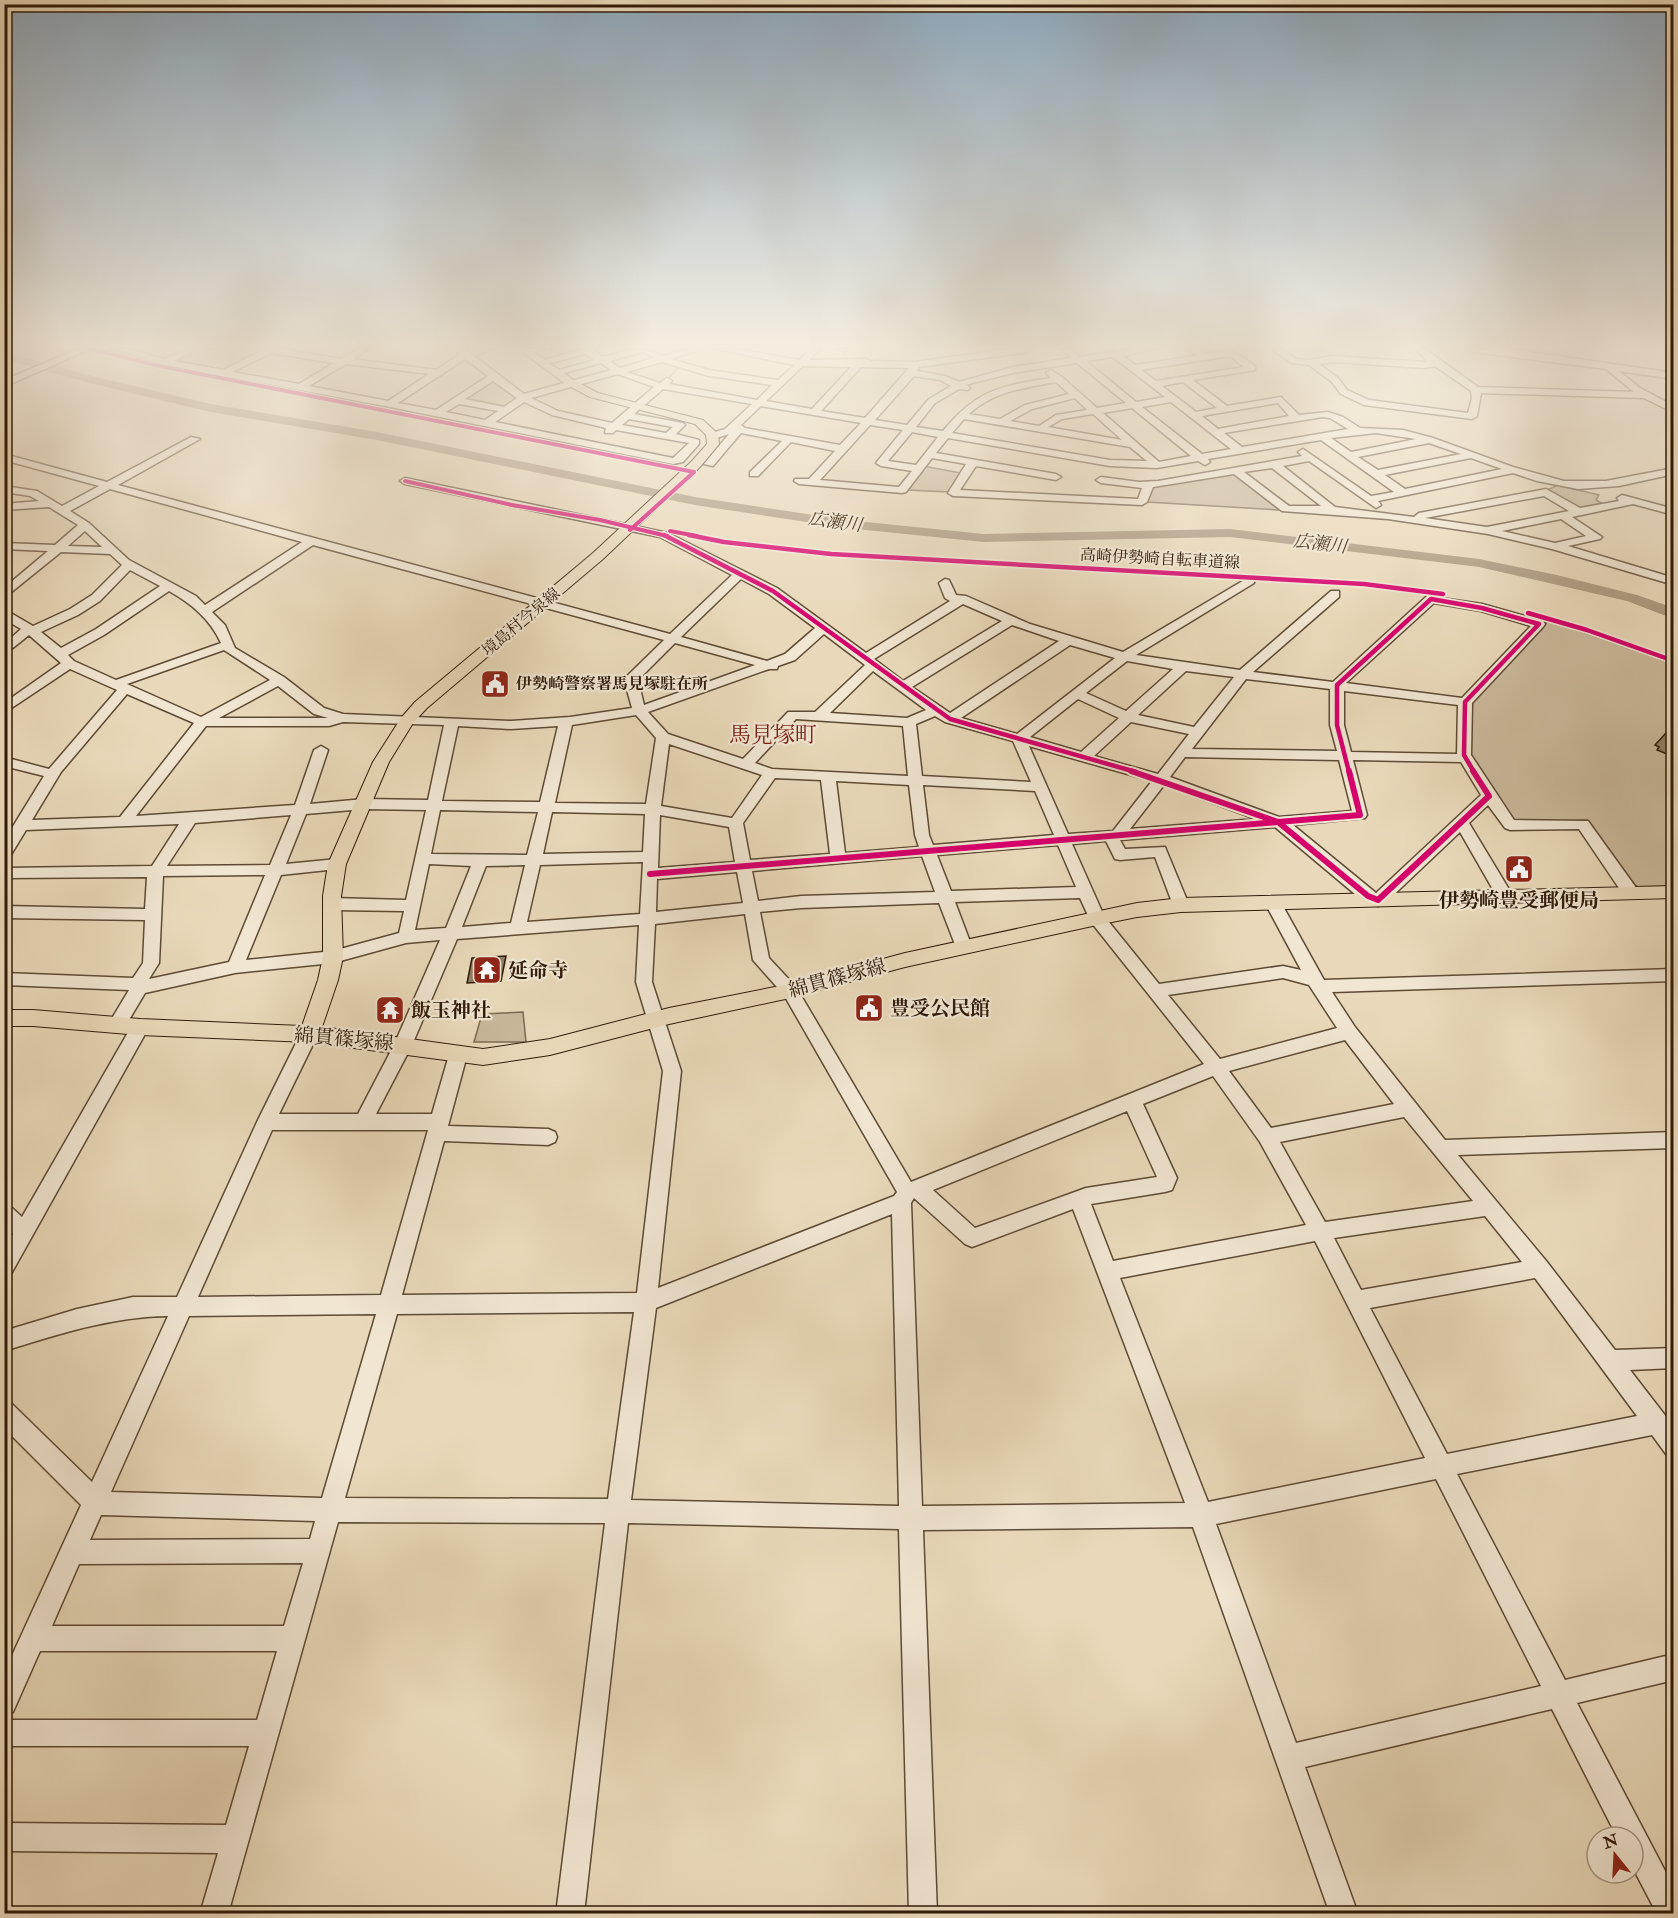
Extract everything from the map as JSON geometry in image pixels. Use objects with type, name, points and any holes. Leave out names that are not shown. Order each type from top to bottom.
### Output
[{"type":"main road","name":"境島村今泉線","points":[[309,1034],[328,980],[333,957],[332,904],[337,864],[381,762],[407,721],[422,705],[545,602],[632,524],[711,448],[713,439]]},
{"type":"main road","name":"綿貫篠塚線","points":[[4,1018],[140,1027],[309,1034],[483,1057],[550,1047],[656,1020],[790,991],[905,960],[1137,910],[1181,905],[1674,892]]},
{"type":"street","points":[[61,511],[195,439]]},
{"type":"street","points":[[561,439],[676,461],[695,442],[680,439]]},
{"type":"street","points":[[592,445],[600,439]]},
{"type":"street","points":[[709,464],[731,439]]},
{"type":"street","points":[[754,474],[789,439],[843,449]]},
{"type":"street","points":[[813,482],[853,439]]},
{"type":"street","points":[[900,439],[881,463],[920,469]]},
{"type":"street","points":[[799,481],[903,490],[943,439]]},
{"type":"street","points":[[967,439],[1138,466],[1157,465],[1308,439]]},
{"type":"street","points":[[1101,439],[1136,445]]},
{"type":"street","points":[[1128,439],[1157,465]]},
{"type":"street","points":[[1176,439],[1219,474]]},
{"type":"street","points":[[1224,439],[1239,450]]},
{"type":"street","points":[[1326,439],[1403,493]]},
{"type":"street","points":[[1350,455],[1429,439],[1550,481],[1586,486],[1674,512]]},
{"type":"street","points":[[1289,442],[1388,516]]},
{"type":"street","points":[[932,454],[973,462],[1005,482],[1043,498],[1142,502],[1149,485]]},
{"type":"street","points":[[1376,474],[1470,455]]},
{"type":"street","points":[[1043,498],[1069,456]]},
{"type":"street","points":[[4,457],[545,602],[772,666]]},
{"type":"street","points":[[1101,480],[1149,485],[1311,458]]},
{"type":"street","points":[[973,462],[952,493],[1005,482],[1056,477]]},
{"type":"street","points":[[1090,500],[1110,463]]},
{"type":"street","points":[[1274,464],[1332,510]]},
{"type":"street","points":[[1369,500],[1515,470]]},
{"type":"street","points":[[1236,471],[1286,509],[1332,510],[1388,516],[1488,531],[1555,546],[1674,582]]},
{"type":"street","points":[[1586,486],[1674,471]]},
{"type":"street","points":[[405,481],[512,505],[632,524],[664,535],[774,591],[950,719],[1161,779],[1279,822],[1368,896],[1378,900],[1489,796]]},
{"type":"street","points":[[4,489],[33,493],[84,525],[129,564],[192,600],[205,611],[219,625],[230,650],[279,680],[319,711],[342,718],[511,725],[566,722],[639,711],[772,666],[790,657],[823,628]]},
{"type":"street","points":[[1413,519],[1417,516],[1546,492],[1578,512]]},
{"type":"street","points":[[1488,531],[1633,501]]},
{"type":"street","points":[[4,507],[50,504]]},
{"type":"street","points":[[1555,546],[1596,537],[1562,515]]},
{"type":"street","points":[[4,595],[84,525]]},
{"type":"street","points":[[205,611],[312,540]]},
{"type":"street","points":[[4,546],[112,551]]},
{"type":"street","points":[[8,645],[31,630],[74,612],[96,598],[129,564]]},
{"type":"street","points":[[740,573],[631,679],[639,711],[663,737],[771,773],[1040,787]]},
{"type":"street","points":[[1019,740],[1124,657],[1250,581]]},
{"type":"street","points":[[945,583],[951,598],[962,599],[1010,621],[1124,657],[1183,667],[1465,702]]},
{"type":"street","points":[[4,709],[100,632],[168,586]]},
{"type":"street","points":[[1114,834],[1161,779],[1243,674],[1335,594]]},
{"type":"street","points":[[818,717],[869,661],[962,599]]},
{"type":"street","points":[[650,874],[1360,815],[1337,724],[1337,685],[1431,599],[1482,608],[1539,624],[1465,702],[1465,758],[1510,825],[1584,824],[1631,893]]},
{"type":"street","points":[[4,613],[31,630],[65,659],[202,722],[329,722],[342,718]]},
{"type":"street","points":[[903,687],[1010,621]]},
{"type":"street","points":[[950,719],[1069,640]]},
{"type":"street","points":[[7,846],[53,772],[120,686],[227,645]]},
{"type":"street","points":[[1083,758],[1183,667]]},
{"type":"street","points":[[124,822],[202,722],[279,680]]},
{"type":"street","points":[[1077,694],[1128,717],[1197,732]]},
{"type":"street","points":[[746,764],[793,715],[909,722],[936,711]]},
{"type":"street","points":[[405,937],[452,721]]},
{"type":"street","points":[[518,928],[566,722]]},
{"type":"street","points":[[909,722],[922,835],[964,947]]},
{"type":"street","points":[[570,1914],[618,1511],[646,1302],[672,1071],[644,982],[653,809],[663,737]]},
{"type":"street","points":[[1019,740],[1096,918],[1216,1067],[1267,1137],[1320,1230],[1626,1825]]},
{"type":"street","points":[[235,967],[300,811],[321,750]]},
{"type":"street","points":[[1180,753],[1465,758]]},
{"type":"street","points":[[4,761],[53,772]]},
{"type":"street","points":[[771,773],[736,823],[761,960],[790,991],[908,1194],[972,1238],[1079,1198],[1165,1184],[1167,1178],[1132,1101]]},
{"type":"street","points":[[828,775],[838,859]]},
{"type":"street","points":[[22,825],[190,819],[363,804],[653,809],[736,823]]},
{"type":"street","points":[[117,1025],[151,963],[155,873],[190,819]]},
{"type":"street","points":[[1461,821],[1505,896]]},
{"type":"street","points":[[1114,834],[1120,855],[1160,851],[1181,905]]},
{"type":"street","points":[[422,859],[480,861],[651,857]]},
{"type":"street","points":[[363,1122],[403,1045],[473,884],[480,861]]},
{"type":"street","points":[[4,873],[274,870],[337,864]]},
{"type":"street","points":[[4,979],[139,986],[235,967],[333,957],[405,937],[648,919],[801,902],[1086,892]]},
{"type":"street","points":[[1273,903],[1317,983],[1349,1032],[1408,1109],[1540,1268],[1674,1446]]},
{"type":"street","points":[[332,904],[412,906]]},
{"type":"street","points":[[4,912],[152,915]]},
{"type":"street","points":[[1156,991],[1283,972],[1317,983],[1674,975]]},
{"type":"street","points":[[4,1268],[140,1027]]},
{"type":"street","points":[[4,1341],[77,1319],[133,1307],[646,1302],[1216,1067],[1349,1032]]},
{"type":"street","points":[[4,1703],[266,1122],[309,1034]]},
{"type":"street","points":[[214,1914],[389,1305],[458,1055]]},
{"type":"street","points":[[1267,1137],[1408,1109]]},
{"type":"street","points":[[266,1122],[363,1122],[548,1137]]},
{"type":"street","points":[[1441,1148],[1674,1140]]},
{"type":"street","points":[[908,1194],[910,1518],[923,1914]]},
{"type":"street","points":[[1079,1198],[1201,1515],[1344,1914]]},
{"type":"street","points":[[1107,1271],[1320,1230],[1490,1207]]},
{"type":"street","points":[[4,1213],[24,1232]]},
{"type":"street","points":[[1356,1301],[1540,1268]]},
{"type":"street","points":[[1608,1360],[1674,1358]]},
{"type":"street","points":[[4,1412],[96,1503],[329,1510],[618,1511],[910,1518],[1201,1515],[1443,1468],[1655,1423]]},
{"type":"street","points":[[74,1552],[317,1551]]},
{"type":"street","points":[[34,1638],[292,1639]]},
{"type":"street","points":[[1288,1758],[1674,1667]]},
{"type":"street","points":[[4,1733],[265,1733]]},
{"type":"street","points":[[4,1837],[235,1839]]},
{"type":"street","points":[[1645,1861],[1672,1914]]},
{"type":"shaded area","points":[[925,467],[961,473],[950,492],[907,490]]},
{"type":"shaded area","points":[[1237,475],[1280,510],[1147,502],[1153,487]]},
{"type":"shaded area","points":[[1558,485],[1599,495],[1596,500],[1603,504],[1575,508],[1547,490]]},
{"type":"shaded area","points":[[1549,620],[1673,664],[1673,886],[1638,887],[1634,884],[1587,820],[1512,822],[1468,755],[1470,702]]},
{"type":"shaded area","points":[[523,1012],[526,1042],[474,1042],[482,1014]]},
{"type":"building","points":[[1674,732],[1674,752],[1670,750],[1667,754],[1657,750],[1659,747],[1655,745],[1666,733]]},
{"type":"building","name":"延命寺","points":[[506,956],[501,981],[467,983],[472,958]]},
{"type":"building","name":"飯玉神社","points":[[389,999],[400,1000],[390,1020],[380,1019]]},
{"type":"waterway","name":"広瀬川","points":[[389,439],[695,501],[846,524],[984,538],[1230,533],[1479,563],[1632,598],[1674,614]]},
{"type":"cycle path","points":[[525,439],[694,472]]},
{"type":"cycle path","points":[[630,530],[694,472]]},
{"type":"cycle path","points":[[405,481],[664,535],[773,591],[950,719],[1160,779],[1279,822],[1368,896],[1378,900],[1489,796],[1464,755],[1465,702],[1539,624],[1482,608],[1431,599],[1337,685],[1337,725],[1360,815],[650,874]]},
{"type":"cycle path","name":"高崎伊勢崎自転車道線","points":[[670,531],[724,542],[831,554],[1364,584],[1443,594]]},
{"type":"cycle path","points":[[1528,613],[1587,630],[1674,661]]},
{"type":"place","name":"伊勢崎警察署馬見塚駐在所","points":[[495,684]]},
{"type":"place","name":"伊勢崎豊受郵便局","points":[[1519,869]]},
{"type":"place","name":"延命寺","points":[[487,970]]},
{"type":"place","name":"豊受公民館","points":[[869,1008]]},
{"type":"place","name":"飯玉神社","points":[[390,1010]]},
{"type":"district","name":"馬見塚町","points":[[773,735]]}]
